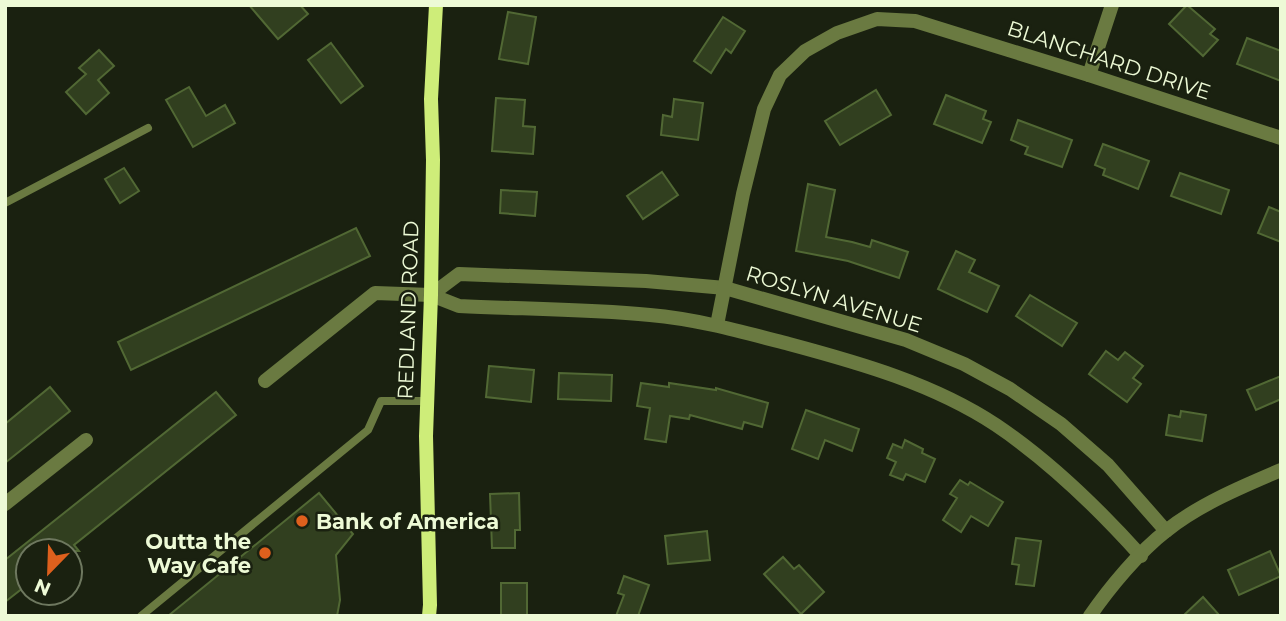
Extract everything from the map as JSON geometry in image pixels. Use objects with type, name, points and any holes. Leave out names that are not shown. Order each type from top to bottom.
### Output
[{"type":"main road","name":"REDLAND ROAD","points":[[429,616],[426,436],[431,295],[431,99],[436,5]]},
{"type":"street","points":[[1089,75],[1112,5]]},
{"type":"street","name":"BLANCHARD DRIVE","points":[[717,325],[743,194],[764,109],[780,75],[805,51],[836,33],[877,19],[915,21],[1281,138]]},
{"type":"street","name":"ROSLYN AVENUE","points":[[431,295],[459,274],[646,281],[725,288],[906,341],[964,364],[1010,389],[1061,424],[1108,465],[1166,531]]},
{"type":"street","points":[[265,381],[375,293],[431,295],[459,306],[650,315],[717,325],[860,363],[930,391],[994,424],[1051,465],[1141,556]]},
{"type":"street","points":[[5,504],[86,440]]},
{"type":"street","points":[[1090,616],[1109,589],[1166,531],[1230,492],[1281,470]]},
{"type":"lane","points":[[5,203],[148,128]]},
{"type":"lane","points":[[141,616],[368,430],[381,401],[427,401]]},
{"type":"building","points":[[249,5],[300,5],[308,14],[278,39]]},
{"type":"building","points":[[1187,5],[1215,29],[1210,34],[1218,40],[1203,56],[1169,24]]},
{"type":"building","points":[[508,12],[536,17],[528,64],[499,59]]},
{"type":"building","points":[[723,17],[745,31],[731,53],[726,49],[711,73],[694,61]]},
{"type":"building","points":[[1247,38],[1281,51],[1281,81],[1237,64]]},
{"type":"building","points":[[331,43],[363,86],[341,103],[308,60]]},
{"type":"building","points":[[99,50],[114,66],[98,80],[109,93],[86,114],[66,92],[86,74],[79,68]]},
{"type":"building","points":[[189,87],[206,116],[225,105],[235,123],[193,147],[166,100]]},
{"type":"building","points":[[876,90],[891,115],[840,145],[825,121]]},
{"type":"building","points":[[946,95],[986,111],[983,119],[991,122],[982,143],[934,124]]},
{"type":"building","points":[[496,98],[525,100],[523,126],[535,127],[533,154],[492,151]]},
{"type":"building","points":[[674,99],[703,103],[698,140],[661,135],[663,115],[672,117]]},
{"type":"building","points":[[1018,120],[1072,140],[1062,167],[1025,154],[1028,147],[1011,140]]},
{"type":"building","points":[[1103,144],[1149,161],[1138,189],[1103,175],[1105,169],[1095,165]]},
{"type":"building","points":[[124,168],[139,191],[120,203],[105,179]]},
{"type":"building","points":[[662,172],[678,195],[643,219],[627,196]]},
{"type":"building","points":[[1180,173],[1229,190],[1221,214],[1171,196]]},
{"type":"building","points":[[808,184],[835,190],[826,237],[870,247],[872,240],[908,252],[899,278],[848,261],[796,251]]},
{"type":"building","points":[[501,190],[537,192],[535,216],[500,213]]},
{"type":"building","points":[[1269,207],[1281,212],[1281,242],[1258,233]]},
{"type":"building","points":[[356,228],[370,256],[131,370],[118,342]]},
{"type":"building","points":[[956,251],[975,260],[969,272],[999,286],[987,312],[938,289]]},
{"type":"building","points":[[1030,295],[1077,323],[1062,346],[1016,316]]},
{"type":"building","points":[[1106,351],[1118,360],[1125,352],[1143,366],[1133,378],[1141,384],[1127,402],[1089,374]]},
{"type":"building","points":[[489,366],[534,370],[531,402],[486,397]]},
{"type":"building","points":[[559,373],[612,375],[611,401],[558,399]]},
{"type":"building","points":[[1281,376],[1281,399],[1256,410],[1247,390]]},
{"type":"building","points":[[641,383],[669,387],[669,383],[716,388],[768,403],[762,427],[744,422],[742,429],[690,415],[689,419],[670,416],[666,442],[645,439],[650,408],[637,406]]},
{"type":"building","points":[[50,387],[70,411],[5,463],[5,424]]},
{"type":"building","points":[[216,392],[236,415],[84,537],[34,537]]},
{"type":"building","points":[[806,410],[859,429],[852,451],[825,440],[818,459],[792,449]]},
{"type":"building","points":[[1181,411],[1206,415],[1202,441],[1166,435],[1169,415],[1180,417]]},
{"type":"building","points":[[905,440],[935,459],[925,482],[906,474],[903,480],[890,475],[896,462],[887,458],[893,444],[902,448]]},
{"type":"building","points":[[960,480],[968,485],[970,482],[1003,502],[988,526],[971,516],[961,532],[943,520],[957,498],[950,494]]},
{"type":"building","points":[[319,493],[353,534],[336,555],[340,600],[337,616],[168,616]]},
{"type":"building","points":[[519,493],[520,530],[515,530],[515,548],[492,548],[490,494]]},
{"type":"building","points":[[707,531],[710,560],[668,564],[665,536]]},
{"type":"building","points":[[1016,538],[1041,541],[1034,586],[1016,584],[1019,565],[1012,564]]},
{"type":"building","points":[[1270,551],[1281,576],[1239,595],[1228,570]]},
{"type":"building","points":[[14,553],[14,595],[5,602],[5,560]]},
{"type":"building","points":[[783,557],[794,569],[799,565],[824,592],[801,614],[764,574]]},
{"type":"building","points":[[624,576],[649,585],[638,616],[616,616],[624,595],[618,593]]},
{"type":"building","points":[[501,583],[527,583],[527,616],[501,616]]},
{"type":"building","points":[[1203,597],[1220,616],[1183,616]]},
{"type":"place","name":"Bank of America","points":[[302,521]]},
{"type":"place","name":"Outta the Way Cafe","points":[[265,553]]}]
